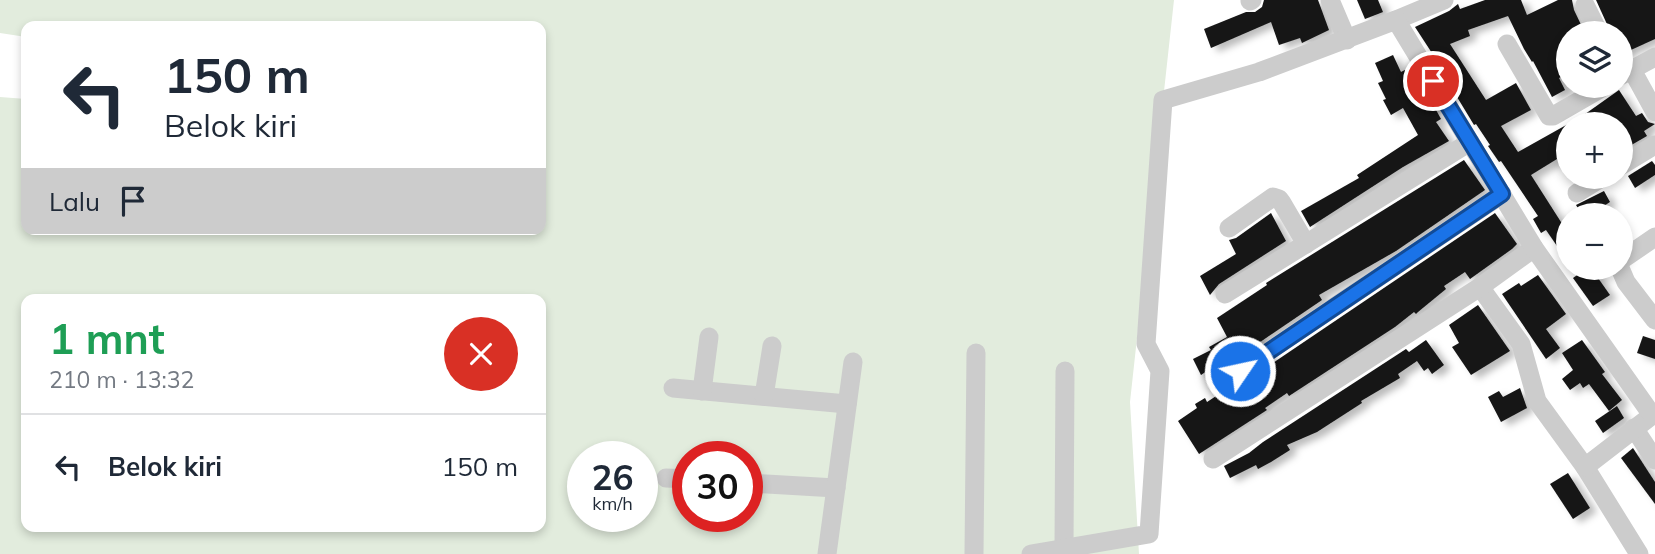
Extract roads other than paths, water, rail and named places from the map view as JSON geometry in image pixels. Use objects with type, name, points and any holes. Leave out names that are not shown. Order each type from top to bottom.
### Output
[{"type":"street","points":[[1330,0],[1347,40]]},
{"type":"street","points":[[1031,554],[1149,534],[1160,371],[1146,344],[1163,100],[1259,72],[1444,0]]},
{"type":"street","points":[[1585,5],[1593,21]]},
{"type":"street","points":[[1396,20],[1534,248],[1653,414],[1585,467]]},
{"type":"street","points":[[1507,44],[1549,117],[1584,98]]},
{"type":"street","points":[[1633,70],[1655,57]]},
{"type":"street","points":[[1633,86],[1655,112]]},
{"type":"street","points":[[1224,294],[1470,142]]},
{"type":"street","points":[[1633,158],[1655,145]]},
{"type":"street","points":[[1577,193],[1584,189]]},
{"type":"street","points":[[1240,371],[1502,194]]},
{"type":"street","points":[[1229,228],[1273,197],[1282,202],[1306,244]]},
{"type":"street","points":[[1633,252],[1655,237]]},
{"type":"street","points":[[1213,459],[1480,287],[1534,248]]},
{"type":"street","points":[[1625,280],[1655,320]]},
{"type":"street","points":[[1480,287],[1521,344],[1537,401],[1585,467],[1639,554]]},
{"type":"street","points":[[702,391],[709,337]]},
{"type":"street","points":[[764,396],[772,346]]},
{"type":"street","points":[[974,554],[976,353]]},
{"type":"street","points":[[827,554],[853,362]]},
{"type":"street","points":[[1064,548],[1065,371]]},
{"type":"street","points":[[673,388],[847,404]]},
{"type":"street","points":[[1634,428],[1655,460]]},
{"type":"street","points":[[666,478],[672,478]]},
{"type":"street","points":[[763,484],[836,488]]}]
